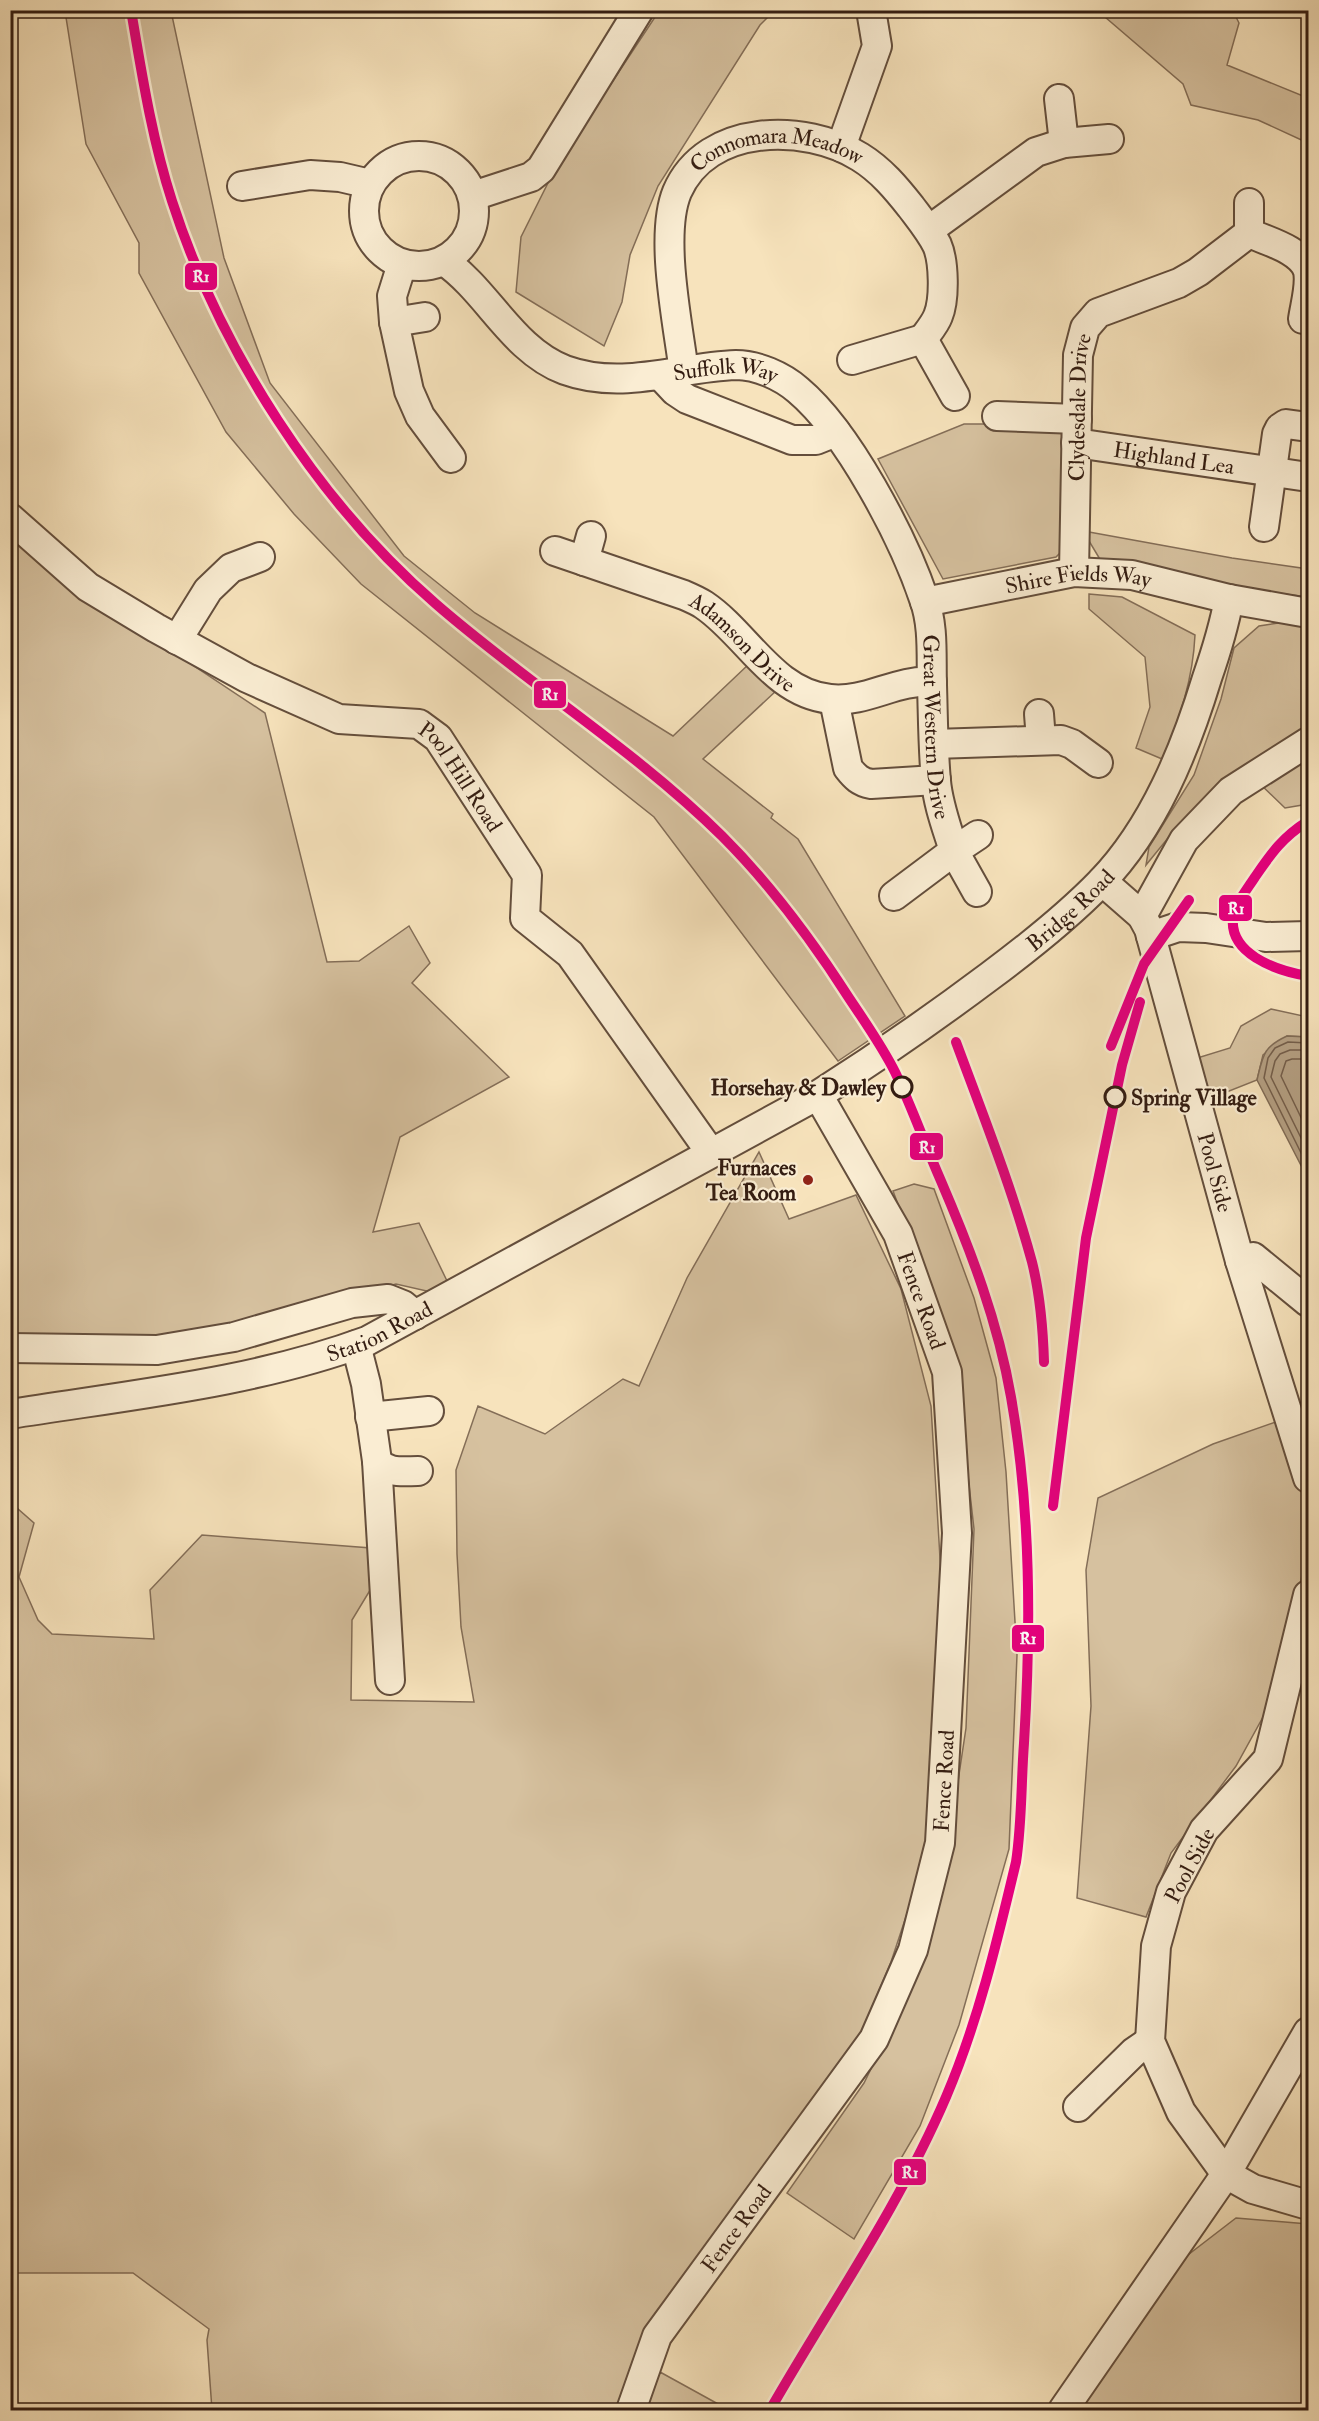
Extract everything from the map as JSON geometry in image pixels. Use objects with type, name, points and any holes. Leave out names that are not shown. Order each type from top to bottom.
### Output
[{"type":"street","points":[[473,196],[531,177],[541,169],[639,10]]},
{"type":"street","points":[[841,147],[877,46],[871,10]]},
{"type":"street","points":[[1059,99],[1064,143]]},
{"type":"street","name":"Connomara Meadow","points":[[673,374],[673,288],[670,239],[674,205],[685,179],[695,167],[713,152],[735,141],[751,137],[786,135],[805,137],[841,147],[877,169],[892,183],[929,230],[938,247],[942,266],[942,290],[938,316],[913,342]]},
{"type":"street","points":[[929,230],[1036,152],[1064,143],[1109,140]]},
{"type":"street","points":[[422,156],[435,158],[455,169],[463,176],[473,196],[474,218],[468,238],[454,255],[444,261],[427,266],[402,264],[381,252],[368,233],[363,210],[370,184],[387,165],[398,159],[422,156]]},
{"type":"street","points":[[242,186],[310,175],[340,177],[370,184]]},
{"type":"street","points":[[1249,204],[1249,233],[1290,252],[1305,264],[1308,273],[1304,319]]},
{"type":"street","name":"Clydesdale Drive","points":[[1074,572],[1081,336],[1090,321],[1107,308],[1137,300],[1179,283],[1198,272],[1249,233]]},
{"type":"street","name":"Suffolk Way","points":[[444,261],[459,271],[498,317],[524,342],[563,369],[614,380],[738,365],[767,372],[796,388],[836,432],[895,532],[925,602]]},
{"type":"street","points":[[402,264],[392,296],[400,357],[409,391],[420,416],[451,458]]},
{"type":"street","points":[[394,322],[425,317]]},
{"type":"street","points":[[852,360],[913,342],[939,367],[955,396]]},
{"type":"street","points":[[673,374],[675,391],[687,399],[792,440],[816,440],[836,432]]},
{"type":"street","name":"Highland Lea","points":[[997,416],[1272,472],[1308,477]]},
{"type":"street","points":[[1264,527],[1280,428],[1286,424],[1308,427]]},
{"type":"street","name":"Pool Hill Road","points":[[10,518],[88,587],[247,678],[339,719],[419,724],[438,738],[527,875],[525,918],[570,954],[711,1153]]},
{"type":"street","name":"Adamson Drive","points":[[555,551],[587,548],[704,604],[789,684],[813,696],[834,700],[866,697],[903,684],[932,682]]},
{"type":"street","points":[[177,640],[208,590],[231,568],[260,557]]},
{"type":"street","name":"Shire Fields Way","points":[[925,602],[1074,572],[1132,575],[1229,599]]},
{"type":"street","points":[[1229,599],[1308,613]]},
{"type":"street","name":"Bridge Road","points":[[711,1153],[829,1088],[922,1028],[1051,929],[1102,881],[1136,837],[1175,767],[1192,725],[1221,634],[1229,599]]},
{"type":"street","name":"Great Western Drive","points":[[925,602],[931,639],[936,780],[941,810],[954,851]]},
{"type":"street","points":[[834,700],[848,768],[861,782],[871,784],[936,780]]},
{"type":"street","points":[[934,744],[1047,732],[1072,744],[1098,763]]},
{"type":"street","points":[[1146,926],[1184,840],[1231,791],[1308,742]]},
{"type":"street","name":"Great Western Drive","points":[[894,896],[978,835]]},
{"type":"street","points":[[954,851],[977,892]]},
{"type":"street","points":[[1102,881],[1146,926],[1235,931],[1266,937],[1308,936]]},
{"type":"street","name":"Pool Side","points":[[1146,926],[1240,1261],[1308,1478]]},
{"type":"street","name":"Fence Road","points":[[631,2410],[657,2336],[874,2039],[914,1950],[940,1844],[957,1533],[947,1372],[898,1234],[829,1088]]},
{"type":"street","name":"Station Road","points":[[10,1414],[201,1383],[316,1359],[356,1345],[711,1153]]},
{"type":"street","points":[[1240,1261],[1253,1257],[1308,1302]]},
{"type":"street","points":[[10,1348],[157,1350],[234,1337],[352,1303],[388,1299],[403,1305],[415,1315]]},
{"type":"street","points":[[356,1345],[366,1384],[377,1461],[390,1680]]},
{"type":"street","points":[[370,1417],[429,1411]]},
{"type":"street","points":[[377,1461],[382,1468],[395,1471],[418,1471]]},
{"type":"street","name":"Pool Side","points":[[1227,2174],[1181,2112],[1150,2042],[1156,1946],[1170,1892],[1204,1830],[1268,1759],[1308,1595]]},
{"type":"street","points":[[1063,2410],[1227,2174],[1308,2032]]},
{"type":"street","points":[[1078,2107],[1134,2052],[1150,2042]]},
{"type":"street","points":[[1227,2174],[1253,2189],[1308,2205]]},
{"type":"shaded area","points":[[65,11],[171,11],[224,258],[270,383],[404,556],[475,613],[673,736],[750,663],[777,690],[703,759],[773,814],[771,818],[798,839],[905,1016],[838,1061],[654,817],[361,584],[294,514],[226,432],[139,273],[139,243],[86,144]]},
{"type":"shaded area","points":[[659,11],[774,11],[760,25],[658,186],[630,255],[622,302],[604,346],[516,292],[521,237],[556,167]]},
{"type":"shaded area","points":[[1098,11],[1233,11],[1239,23],[1227,65],[1308,98],[1308,143],[1258,120],[1191,105],[1183,84]]},
{"type":"shaded area","points":[[964,424],[1067,424],[1067,546],[1056,557],[943,579],[878,459]]},
{"type":"shaded area","points":[[1089,532],[1232,558],[1308,569],[1308,597],[1228,587],[1101,561],[1089,541]]},
{"type":"shaded area","points":[[10,533],[87,595],[265,713],[327,962],[359,961],[409,926],[430,963],[412,983],[509,1077],[400,1137],[373,1232],[419,1223],[449,1285],[431,1292],[396,1284],[240,1326],[130,1344],[11,1336]]},
{"type":"shaded area","points":[[1089,594],[1122,597],[1195,635],[1192,667],[1184,698],[1162,759],[1136,748],[1150,707],[1145,657],[1089,609]]},
{"type":"shaded area","points":[[1285,622],[1308,626],[1308,739],[1177,827],[1146,865],[1149,847],[1194,775],[1221,699],[1234,648],[1259,626]]},
{"type":"shaded area","points":[[1308,755],[1308,804],[1285,808],[1259,783]]},
{"type":"shaded area","points":[[1271,1009],[1308,1017],[1308,1037],[1287,1036],[1263,1055],[1257,1080],[1204,1101],[1194,1059],[1230,1048],[1241,1026]]},
{"type":"shaded area","points":[[759,1152],[789,1219],[856,1195],[901,1289],[931,1406],[942,1592],[929,1847],[891,1962],[860,2035],[619,2410],[212,2410],[207,2340],[209,2329],[133,2273],[11,2273],[10,1502],[34,1523],[19,1577],[38,1620],[52,1634],[154,1639],[150,1590],[202,1535],[371,1548],[372,1587],[352,1620],[351,1700],[474,1702],[461,1627],[456,1470],[478,1406],[545,1434],[623,1379],[639,1386],[687,1278]]},
{"type":"shaded area","points":[[914,1184],[934,1189],[974,1298],[996,1378],[1006,1472],[1017,1655],[1009,1849],[959,2025],[920,2126],[854,2239],[787,2193],[864,2083],[916,1977],[940,1901],[966,1728],[974,1529],[954,1352],[893,1191]]},
{"type":"shaded area","points":[[1284,1419],[1298,1465],[1305,1504],[1304,1561],[1299,1595],[1273,1699],[1236,1766],[1171,1853],[1146,1917],[1077,1898],[1091,1706],[1086,1570],[1098,1498],[1213,1444]]},
{"type":"shaded area","points":[[1236,2218],[1308,2224],[1308,2410],[1077,2410],[1184,2258]]},
{"type":"shaded area","points":[[660,2372],[729,2410],[646,2410]]},
{"type":"water","points":[[1287,1036],[1308,1037],[1308,1179],[1257,1080],[1265,1053],[1273,1044]]},
{"type":"transit line","name":"R1","points":[[131,10],[153,130],[172,201],[192,257],[246,367],[278,420],[313,471],[393,564],[471,634],[618,746],[689,805],[740,855],[790,914],[835,976],[879,1043],[895,1072],[963,1234],[999,1341],[1018,1440],[1028,1570],[1028,1656],[1016,1862],[977,2011],[946,2097],[907,2178],[770,2410]]},
{"type":"transit line","name":"R1","points":[[1308,821],[1285,839],[1261,868],[1234,912],[1233,927],[1237,939],[1256,958],[1282,970],[1308,976]]},
{"type":"transit line","name":"R1","points":[[1111,1046],[1144,964],[1189,900]]},
{"type":"transit line","name":"R1","points":[[1053,1506],[1086,1238],[1122,1065],[1140,1002]]},
{"type":"transit line","name":"R1","points":[[956,1042],[987,1124],[1032,1262],[1041,1312],[1044,1362]]},
{"type":"place","name":"Horsehay & Dawley","points":[[902,1087]]},
{"type":"place","name":"Spring Village","points":[[1115,1097]]},
{"type":"place","name":"Furnaces Tea Room","points":[[808,1180]]}]
